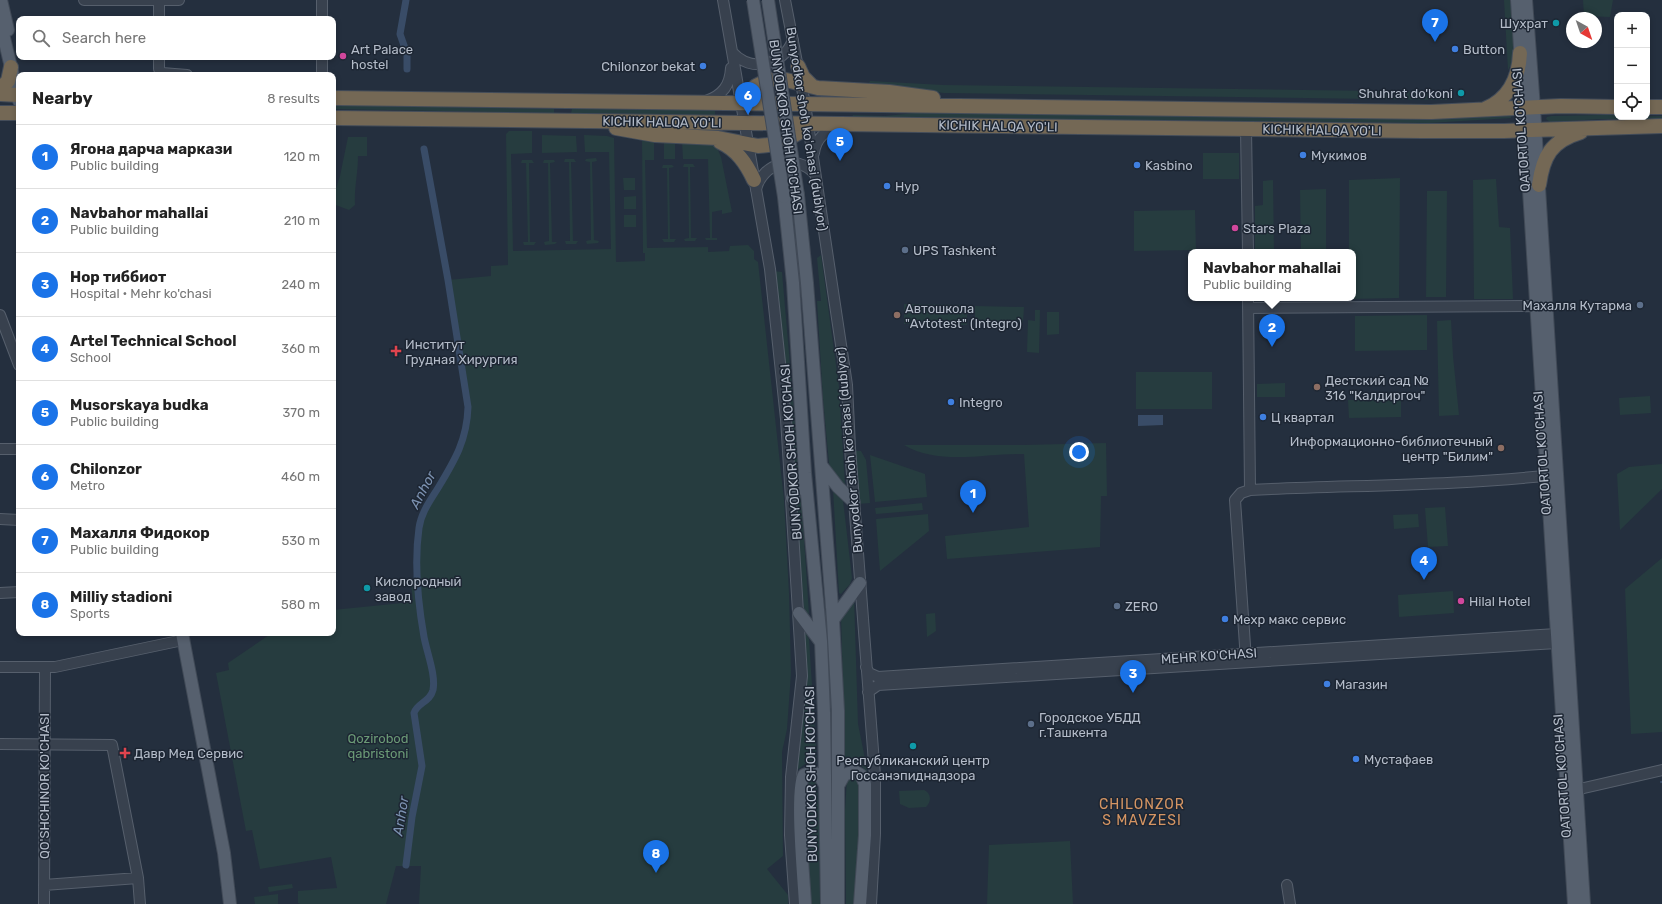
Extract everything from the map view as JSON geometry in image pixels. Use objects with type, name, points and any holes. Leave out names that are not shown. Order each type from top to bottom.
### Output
[{"type":"highway","points":[[1483,110],[1500,100],[1510,90],[1518,71],[1520,53]]},
{"type":"highway","points":[[798,66],[806,85]]},
{"type":"highway","points":[[0,89],[15,71]]},
{"type":"highway","points":[[741,103],[751,89],[768,80],[782,79],[833,90],[889,92],[1015,107]]},
{"type":"highway","points":[[0,94],[16,97]]},
{"type":"highway","name":"KICHIK HALQA YO'LI","points":[[336,98],[1431,112],[1614,106]]},
{"type":"highway","points":[[554,120],[560,117],[563,112],[560,105],[555,101]]},
{"type":"highway","points":[[855,124],[847,120],[847,115],[850,112],[894,112],[920,105]]},
{"type":"highway","points":[[1650,107],[1662,108]]},
{"type":"highway","points":[[2,113],[16,113]]},
{"type":"highway","points":[[2,113],[16,121]]},
{"type":"highway","name":"KICHIK HALQA YO'LI","points":[[336,118],[1422,131],[1530,130],[1662,126]]},
{"type":"highway","points":[[580,121],[655,135],[718,138],[748,145],[763,146],[782,142],[794,136],[808,124]]},
{"type":"highway","points":[[1539,185],[1545,160],[1553,146],[1564,138],[1592,128]]},
{"type":"highway","points":[[704,137],[720,142],[734,150],[745,163],[755,186]]},
{"type":"main road","name":"BUNYODKOR SHOH KO'CHASI","points":[[753,0],[784,197],[793,284],[805,473],[820,641],[824,713],[827,904]]},
{"type":"main road","name":"BUNYODKOR SHOH KO'CHASI","points":[[768,0],[798,195],[821,465],[833,620],[838,711],[838,904]]},
{"type":"main road","name":"QATORTOL KO'CHASI","points":[[1517,0],[1520,53],[1529,108]]},
{"type":"main road","name":"QATORTOL KO'CHASI","points":[[1526,0],[1530,130],[1562,638],[1572,790],[1584,904]]},
{"type":"main road","points":[[1,4],[13,49],[15,71]]},
{"type":"main road","points":[[0,22],[15,71]]},
{"type":"main road","name":"QATORTOL KO'CHASI","points":[[1530,130],[1539,185],[1541,306]]},
{"type":"main road","points":[[821,465],[838,487],[854,502]]},
{"type":"main road","points":[[792,498],[805,473]]},
{"type":"main road","points":[[833,620],[860,583]]},
{"type":"main road","points":[[799,613],[820,641]]},
{"type":"main road","points":[[185,636],[223,845],[230,904]]},
{"type":"main road","points":[[185,636],[230,852],[236,904]]},
{"type":"main road","points":[[839,784],[844,775],[854,771],[861,775],[865,784],[865,828],[860,904]]},
{"type":"main road","points":[[805,904],[800,784],[804,775],[813,772],[820,776],[825,785]]},
{"type":"main road","name":"QATORTOL KO'CHASI","points":[[1572,790],[1574,904]]},
{"type":"street","points":[[84,0],[179,0]]},
{"type":"street","points":[[322,0],[322,16]]},
{"type":"street","points":[[723,0],[770,269],[786,419],[802,676],[791,777],[790,835],[795,904]]},
{"type":"street","name":"Bunyodkor shoh koʻchasi (dublyor)","points":[[785,0],[798,66]]},
{"type":"street","points":[[159,1],[159,16]]},
{"type":"street","points":[[732,52],[738,58],[747,62],[766,64],[782,56],[789,49],[793,40]]},
{"type":"street","points":[[700,103],[723,92],[727,86],[730,77],[732,52]]},
{"type":"street","points":[[159,60],[159,69],[161,72]]},
{"type":"street","points":[[322,60],[322,72]]},
{"type":"street","name":"Bunyodkor shoh koʻchasi (dublyor)","points":[[806,85],[805,104],[814,171],[847,385],[854,502],[875,776],[875,834],[871,904]]},
{"type":"street","points":[[755,186],[764,174],[779,164],[799,164],[814,171],[815,149],[821,137],[834,128],[855,124]]},
{"type":"street","points":[[1246,129],[1248,249]]},
{"type":"street","points":[[1250,490],[1248,303],[1541,306]]},
{"type":"street","points":[[0,315],[16,357]]},
{"type":"street","points":[[0,449],[16,449]]},
{"type":"street","points":[[1242,658],[1235,500],[1241,493],[1250,490],[1416,485],[1552,475]]},
{"type":"street","points":[[0,519],[16,520]]},
{"type":"street","points":[[0,593],[16,592]]},
{"type":"street","points":[[0,667],[45,668],[66,665],[185,636]]},
{"type":"street","name":"MEHR KO'CHASI","points":[[878,681],[1562,638]]},
{"type":"street","points":[[866,667],[878,681],[868,692]]},
{"type":"street","name":"QO'SHCHINOR KO'CHASI","points":[[44,904],[45,668]]},
{"type":"street","points":[[0,744],[44,743],[112,745],[138,878],[140,904]]},
{"type":"street","points":[[1572,790],[1662,770]]},
{"type":"street","points":[[44,885],[138,878]]},
{"type":"street","points":[[1287,885],[1290,904]]},
{"type":"green space","points":[[1504,0],[1511,0],[1514,36],[1514,55],[1508,70]]},
{"type":"green space","points":[[1583,0],[1613,0],[1610,17],[1602,17],[1602,12],[1584,12]]},
{"type":"green space","points":[[870,81],[943,85],[1447,92],[1447,100],[944,93],[869,83]]},
{"type":"green space","points":[[336,105],[554,109],[554,113],[336,109]]},
{"type":"green space","points":[[572,109],[715,110],[715,115],[571,113]]},
{"type":"green space","points":[[915,113],[1429,119],[1511,116],[1511,118],[1429,123],[852,117],[853,115],[885,116]]},
{"type":"green space","points":[[1614,115],[1614,119],[1550,122],[1546,119],[1547,117]]},
{"type":"green space","points":[[1650,116],[1662,116],[1662,120],[1650,120]]},
{"type":"green space","name":"Qozirobod qabristoni","points":[[509,131],[532,131],[532,153],[511,154],[513,251],[611,249],[609,152],[585,152],[584,135],[607,136],[614,138],[616,262],[645,261],[645,253],[643,253],[642,139],[654,140],[654,160],[645,160],[647,248],[708,247],[708,252],[729,251],[730,246],[748,245],[754,251],[754,259],[758,262],[784,500],[789,593],[791,673],[787,729],[782,752],[783,856],[767,869],[788,895],[788,904],[419,904],[421,866],[396,866],[386,904],[300,904],[298,903],[298,891],[337,888],[331,857],[260,869],[252,830],[246,831],[216,673],[229,670],[228,663],[268,636],[336,636],[336,610],[413,602],[411,582],[424,582],[417,578],[418,544],[421,519],[424,511],[460,450],[468,422],[466,385],[448,280],[491,276],[491,266],[508,265],[506,134]]},
{"type":"green space","points":[[542,135],[576,136],[577,152],[542,153]]},
{"type":"green space","points":[[348,137],[367,137],[367,156],[358,156],[355,205],[349,210],[336,205],[336,189]]},
{"type":"green space","points":[[664,140],[675,140],[675,159],[664,159]]},
{"type":"green space","points":[[682,141],[716,145],[721,157],[732,212],[722,214],[722,210],[712,212],[712,238],[717,238],[717,240],[706,240],[705,238],[710,238],[708,159],[683,159]]},
{"type":"green space","points":[[1203,153],[1239,153],[1239,179],[1203,179]]},
{"type":"green space","points":[[596,158],[597,161],[592,162],[594,240],[599,241],[598,243],[587,244],[586,241],[591,240],[590,162],[585,161],[586,159]]},
{"type":"green space","points":[[565,159],[574,159],[576,162],[571,162],[573,241],[578,241],[576,244],[566,244],[565,241],[570,241],[569,162],[564,162]]},
{"type":"green space","points":[[522,160],[532,160],[534,163],[529,163],[530,242],[536,242],[534,245],[524,245],[523,242],[528,242],[526,163],[521,163]]},
{"type":"green space","points":[[544,160],[554,160],[555,162],[550,163],[552,242],[557,242],[555,244],[545,245],[544,242],[549,241],[548,163],[543,163]]},
{"type":"green space","points":[[684,164],[693,164],[695,167],[690,167],[691,238],[697,238],[695,241],[685,241],[684,239],[689,238],[688,167],[683,167]]},
{"type":"green space","points":[[663,165],[672,165],[674,167],[669,168],[670,239],[676,239],[674,242],[664,242],[662,239],[668,239],[667,168],[662,168]]},
{"type":"green space","points":[[623,178],[635,178],[635,190],[624,190]]},
{"type":"green space","points":[[1400,178],[1399,298],[1356,299],[1356,249],[1349,249],[1349,180]]},
{"type":"green space","points":[[1496,179],[1499,227],[1510,228],[1513,299],[1474,299],[1473,180]]},
{"type":"green space","points":[[1273,180],[1274,249],[1255,249],[1255,206],[1263,205],[1263,181]]},
{"type":"green space","points":[[1326,189],[1326,249],[1301,249],[1300,190]]},
{"type":"green space","points":[[1427,191],[1447,191],[1446,297],[1426,297]]},
{"type":"green space","points":[[636,196],[636,209],[624,209],[624,197]]},
{"type":"green space","points":[[1195,210],[1196,249],[1134,251],[1134,211]]},
{"type":"green space","points":[[624,215],[636,215],[636,227],[624,227]]},
{"type":"green space","points":[[821,255],[839,387],[845,486],[831,472],[829,463],[823,399],[817,301],[821,301],[817,258]]},
{"type":"green space","points":[[772,271],[782,272],[798,468],[793,477]]},
{"type":"green space","points":[[904,304],[967,305],[967,325],[904,324]]},
{"type":"green space","points":[[975,306],[1024,307],[1023,323],[978,322],[975,320]]},
{"type":"green space","points":[[1035,310],[1040,310],[1039,353],[1027,352],[1028,320],[1035,321]]},
{"type":"green space","points":[[1047,312],[1059,312],[1059,334],[1047,335]]},
{"type":"green space","points":[[1427,315],[1427,350],[1355,351],[1355,316]]},
{"type":"green space","points":[[1451,320],[1459,415],[1439,416],[1437,321]]},
{"type":"green space","points":[[1136,372],[1212,372],[1212,409],[1136,409]]},
{"type":"green space","points":[[1285,383],[1285,397],[1257,397],[1257,384]]},
{"type":"green space","points":[[1650,396],[1651,413],[1620,415],[1619,398]]},
{"type":"green space","points":[[1348,400],[1401,400],[1401,417],[1349,418]]},
{"type":"green space","points":[[1106,443],[1107,496],[1101,496],[1100,547],[947,559],[945,536],[1029,527],[1024,454],[947,457],[932,455],[904,445],[1024,445]]},
{"type":"green space","points":[[854,451],[861,451],[866,460],[870,503],[858,504]]},
{"type":"green space","points":[[870,455],[925,474],[927,497],[875,502]]},
{"type":"green space","points":[[1662,464],[1662,489],[1620,530],[1617,474],[1629,467]]},
{"type":"green space","points":[[833,489],[843,500],[852,578],[850,584],[841,594],[839,593]]},
{"type":"green space","points":[[801,493],[809,614],[804,610],[795,501]]},
{"type":"green space","points":[[922,503],[923,510],[876,514],[875,508]]},
{"type":"green space","points":[[1445,507],[1448,546],[1428,547],[1425,508]]},
{"type":"green space","points":[[928,514],[929,531],[880,571],[876,519]]},
{"type":"green space","points":[[1418,514],[1419,527],[1394,529],[1393,515]]},
{"type":"green space","points":[[1662,558],[1662,732],[1631,734],[1625,589]]},
{"type":"green space","points":[[1453,591],[1454,613],[1399,617],[1398,595]]},
{"type":"green space","points":[[854,597],[858,724],[868,774],[858,764],[845,763],[841,616]]},
{"type":"green space","points":[[935,613],[936,631],[927,637],[926,614]]},
{"type":"green space","points":[[804,630],[809,639],[817,763],[805,764],[797,770],[806,694]]},
{"type":"green space","points":[[851,774],[858,780],[860,808],[854,904],[846,904],[845,810],[847,779]]},
{"type":"green space","points":[[806,777],[816,779],[819,808],[820,904],[809,904],[805,854]]},
{"type":"green space","points":[[924,790],[930,797],[926,807],[909,808],[900,804],[899,791]]},
{"type":"green space","points":[[1070,841],[1073,904],[987,904],[989,845]]},
{"type":"green space","points":[[292,884],[293,888],[269,892],[268,887]]},
{"type":"green space","points":[[278,894],[278,904],[255,904],[254,897]]},
{"type":"water","points":[[1138,415],[1163,415],[1163,425],[1138,426]]},
{"type":"waterway","name":"Anhor","points":[[406,0],[400,34],[407,54],[407,69]]},
{"type":"waterway","name":"Anhor","points":[[406,865],[412,817],[422,766],[414,713],[429,697],[433,690],[434,684],[424,637],[418,597],[417,555],[419,528],[426,507],[455,459],[463,440],[468,407],[448,280],[424,149]]},
{"type":"place","name":"Шухрат","points":[[1556,23]]},
{"type":"place","name":"Махалля Фидокор","points":[[1435,42]]},
{"type":"place","name":"Button","points":[[1455,49]]},
{"type":"place","name":"Art Palace hostel","points":[[343,56]]},
{"type":"place","name":"Chilonzor bekat","points":[[703,66]]},
{"type":"place","name":"Shuhrat do'koni","points":[[1461,93]]},
{"type":"place","name":"Chilonzor","points":[[748,115]]},
{"type":"place","name":"Мукимов","points":[[1303,155]]},
{"type":"place","name":"Musorskaya budka","points":[[840,161]]},
{"type":"place","name":"Kasbino","points":[[1137,165]]},
{"type":"place","name":"Нур","points":[[887,186]]},
{"type":"place","name":"Stars Plaza","points":[[1235,228]]},
{"type":"place","name":"UPS Tashkent","points":[[905,250]]},
{"type":"place","name":"Махалля Кутарма","points":[[1640,305]]},
{"type":"place","name":"Автошкола \"Avtotest\" (Integro)","points":[[897,315]]},
{"type":"place","name":"Navbahor mahallai","points":[[1272,347]]},
{"type":"place","name":"Институт Грудная Хирургия","points":[[396,351]]},
{"type":"place","name":"Дестский сад № 316 \"Калдиргоч\"","points":[[1317,387]]},
{"type":"place","name":"Integro","points":[[951,402]]},
{"type":"place","name":"Ц квартал","points":[[1263,417]]},
{"type":"place","name":"Информационно-библиотечный центр \"Билим\"","points":[[1501,448]]},
{"type":"place","name":"Ягона дарча маркази","points":[[973,513]]},
{"type":"place","name":"Artel Technical School","points":[[1424,580]]},
{"type":"place","name":"Кислородный завод","points":[[367,588]]},
{"type":"place","name":"Hilal Hotel","points":[[1461,601]]},
{"type":"place","name":"ZERO","points":[[1117,606]]},
{"type":"place","name":"Мехр макс сервис","points":[[1225,619]]},
{"type":"place","name":"Магазин","points":[[1327,684]]},
{"type":"place","name":"Нор тиббиот","points":[[1133,693]]},
{"type":"place","name":"Городское УБДД г.Ташкента","points":[[1031,724]]},
{"type":"place","name":"Республиканский центр Госсанэпиднадзора","points":[[913,746]]},
{"type":"place","name":"Давр Мед Сервис","points":[[125,753]]},
{"type":"place","name":"Мустафаев","points":[[1356,759]]},
{"type":"place","name":"Milliy stadioni","points":[[656,873]]},
{"type":"district","name":"CHILONZOR S MAVZESI","points":[[1142,812]]}]
